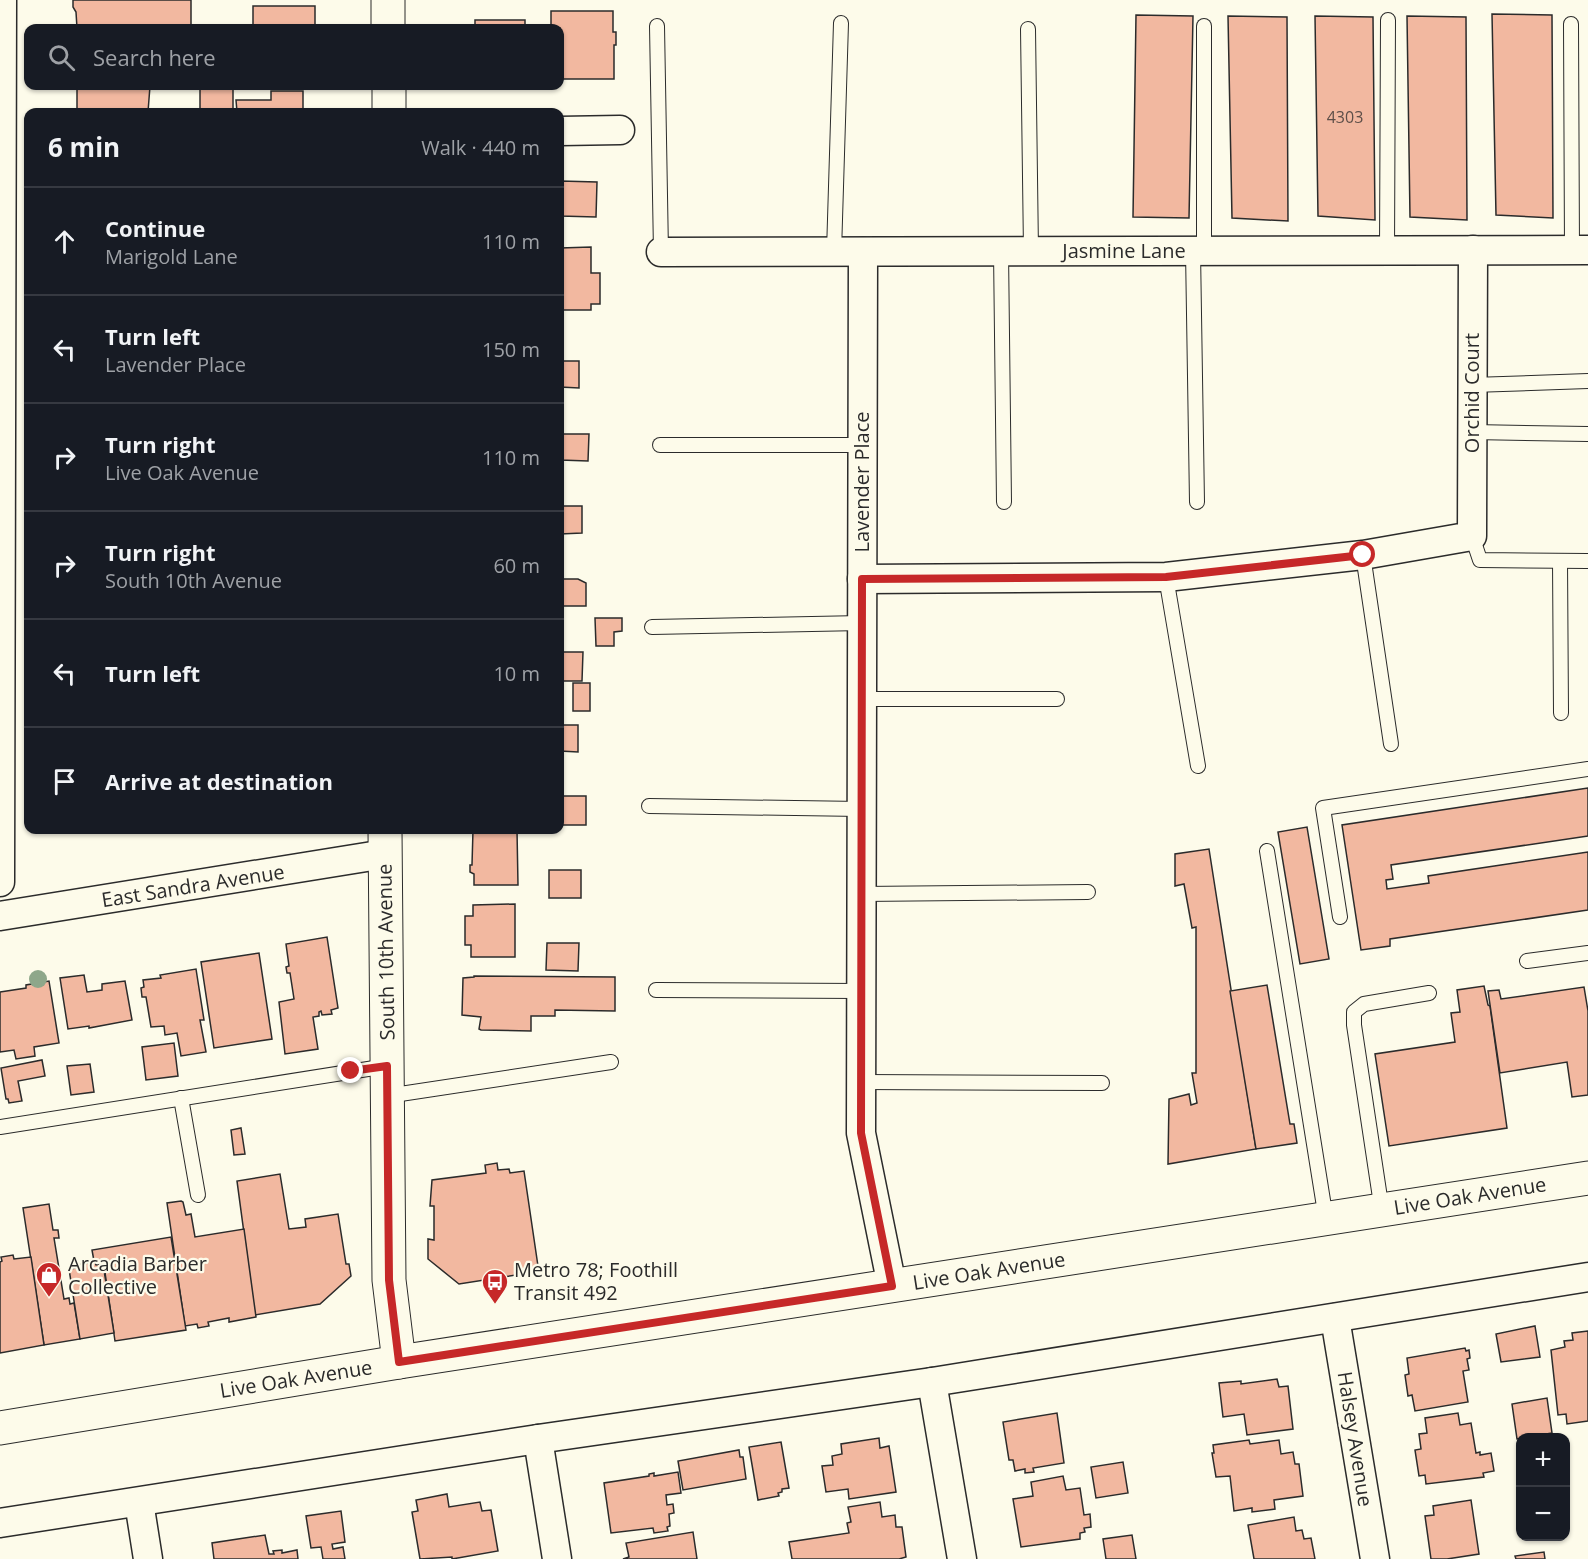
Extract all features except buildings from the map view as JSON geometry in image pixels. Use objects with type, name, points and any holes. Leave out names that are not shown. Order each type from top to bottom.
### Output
[{"type":"main road","points":[[388,0],[388,24]]},
{"type":"main road","points":[[389,90],[389,108]]},
{"type":"main road","name":"South 10th Avenue","points":[[385,842],[389,1280],[399,1362]]},
{"type":"main road","name":"Live Oak Avenue","points":[[0,1428],[399,1362],[1588,1178]]},
{"type":"street","points":[[0,882],[2,0]]},
{"type":"street","points":[[564,131],[620,130]]},
{"type":"street","name":"Orchid Court","points":[[1472,536],[1473,250]]},
{"type":"street","name":"Jasmine Lane","points":[[661,252],[1580,250]]},
{"type":"street","name":"Lavender Place","points":[[863,252],[861,1133],[892,1286]]},
{"type":"street","points":[[862,579],[1166,577],[1363,555],[1472,536]]},
{"type":"street","name":"East Sandra Avenue","points":[[0,916],[385,842]]},
{"type":"street","points":[[0,1523],[538,1439],[932,1382],[1588,1276]]},
{"type":"street","name":"Halsey Avenue","points":[[1335,1318],[1375,1559]]},
{"type":"street","points":[[932,1382],[962,1559]]},
{"type":"street","points":[[538,1439],[557,1559]]},
{"type":"street","points":[[139,1502],[148,1559]]},
{"type":"lane","points":[[1387,250],[1388,20]]},
{"type":"lane","points":[[834,252],[841,22]]},
{"type":"lane","points":[[1571,24],[1580,250]]},
{"type":"lane","points":[[657,26],[661,252]]},
{"type":"lane","points":[[1197,502],[1198,251],[1204,26]]},
{"type":"lane","points":[[1028,29],[1031,252]]},
{"type":"lane","points":[[1001,252],[1004,502]]},
{"type":"lane","points":[[1472,385],[1588,381]]},
{"type":"lane","points":[[1472,432],[1588,434]]},
{"type":"lane","points":[[660,445],[863,445]]},
{"type":"lane","points":[[1472,536],[1480,560],[1588,561]]},
{"type":"lane","points":[[1363,555],[1391,744]]},
{"type":"lane","points":[[1560,561],[1562,712]]},
{"type":"lane","points":[[1166,577],[1198,766]]},
{"type":"lane","points":[[652,627],[862,623]]},
{"type":"lane","points":[[862,699],[1057,699]]},
{"type":"lane","points":[[1340,917],[1323,808],[1588,769]]},
{"type":"lane","points":[[649,806],[861,809]]},
{"type":"lane","points":[[1267,851],[1326,1219]]},
{"type":"lane","points":[[861,894],[1088,892]]},
{"type":"lane","points":[[1527,962],[1588,953]]},
{"type":"lane","points":[[656,990],[861,991]]},
{"type":"lane","points":[[1382,1210],[1354,1026],[1354,1012],[1364,1004],[1429,993]]},
{"type":"lane","points":[[0,1127],[181,1098],[611,1062]]},
{"type":"lane","points":[[861,1082],[1102,1083]]},
{"type":"lane","points":[[181,1098],[198,1195]]},
{"type":"place","name":"Arcadia Barber Collective","points":[[49,1298]]},
{"type":"place","name":"Metro 78; Foothill Transit 492","points":[[495,1305]]},
{"type":"route","points":[[351,1071],[387,1066],[389,1280],[399,1362],[892,1286],[861,1133],[862,579],[1166,577],[1363,555]]}]
